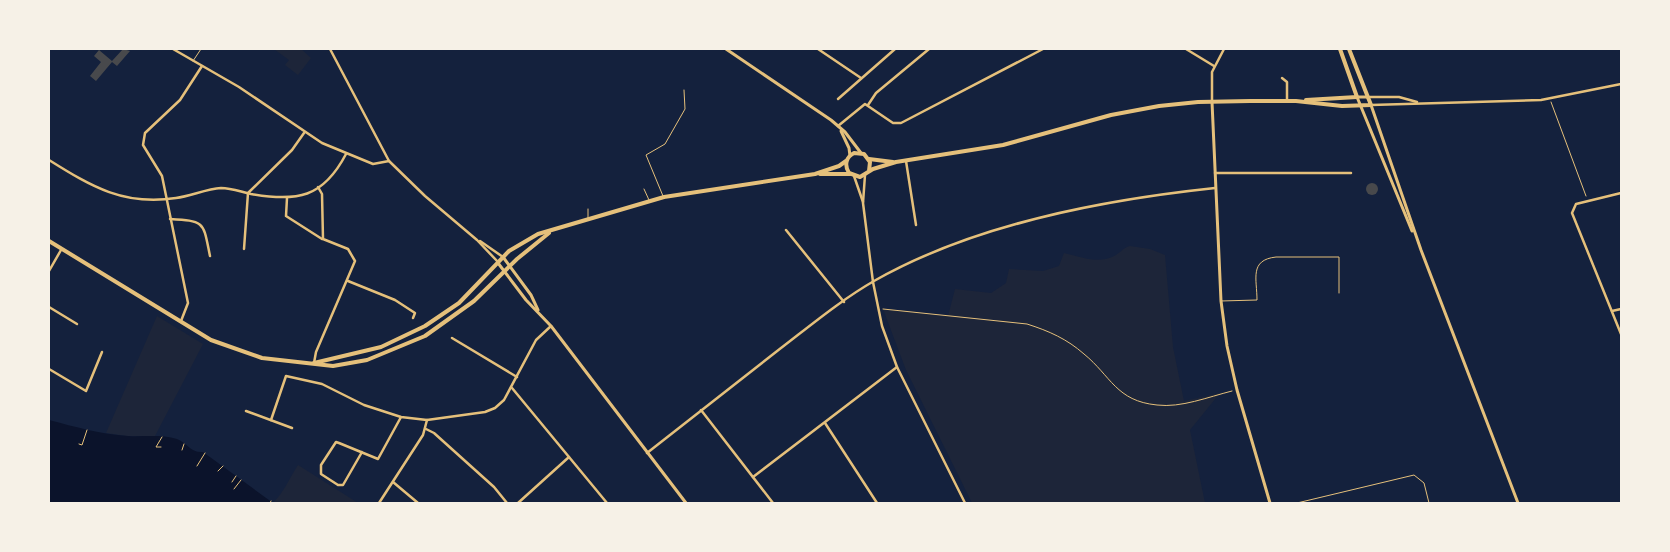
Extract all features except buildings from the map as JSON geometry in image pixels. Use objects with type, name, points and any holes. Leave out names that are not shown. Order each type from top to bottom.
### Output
[{"type":"main road","points":[[314,363],[382,347],[425,326],[459,303],[503,257],[523,242],[538,234],[588,218],[664,197],[815,174],[839,166],[850,156],[861,153],[869,159],[896,162],[906,161],[1003,145],[1135,110],[1212,102],[1296,101],[1357,97],[1340,49]]},
{"type":"main road","points":[[1296,101],[1360,106],[1371,105],[1349,49]]},
{"type":"main road","points":[[867,173],[869,159]]},
{"type":"main road","points":[[846,161],[846,168],[852,175]]},
{"type":"main road","points":[[815,174],[852,175],[867,173],[896,162]]},
{"type":"main road","points":[[49,241],[211,340],[262,358],[333,366],[367,360],[425,336],[461,312],[551,231]]},
{"type":"street","points":[[173,49],[238,87],[304,133],[346,154],[373,164],[389,161]]},
{"type":"street","points":[[330,49],[389,161],[425,196],[477,240],[503,257],[531,295],[539,313]]},
{"type":"street","points":[[726,49],[838,126],[861,153]]},
{"type":"street","points":[[818,49],[861,78]]},
{"type":"street","points":[[838,99],[895,49]]},
{"type":"street","points":[[868,105],[876,93],[929,49]]},
{"type":"street","points":[[838,126],[862,106],[868,105],[891,122],[901,123],[1043,49]]},
{"type":"street","points":[[1186,49],[1214,66]]},
{"type":"street","points":[[1224,49],[1214,66],[1211,79],[1221,301],[1227,346],[1237,390],[1270,503]]},
{"type":"street","points":[[180,322],[188,303],[165,199],[162,176],[143,144],[143,139],[145,134],[180,100],[202,66]]},
{"type":"street","points":[[1282,78],[1287,82],[1287,101]]},
{"type":"street","points":[[1518,503],[1421,250],[1371,105],[1421,102],[1486,104],[1550,98],[1621,84]]},
{"type":"street","points":[[1421,102],[1399,97],[1357,97],[1421,250]]},
{"type":"street","points":[[838,126],[849,148],[850,156]]},
{"type":"street","points":[[244,249],[248,193],[292,150],[304,133]]},
{"type":"street","points":[[49,160],[101,191],[122,197],[165,199],[220,188],[288,198],[306,194],[329,179],[346,154]]},
{"type":"street","points":[[906,161],[916,225]]},
{"type":"street","points":[[863,204],[867,173]]},
{"type":"street","points":[[1215,173],[1351,173]]},
{"type":"street","points":[[852,175],[863,204],[878,308],[898,367],[965,503]]},
{"type":"street","points":[[318,187],[322,194],[323,239]]},
{"type":"street","points":[[647,453],[844,302],[873,282],[925,257],[972,238],[1040,218],[1109,203],[1215,188]]},
{"type":"street","points":[[1621,192],[1576,204],[1572,213],[1621,334]]},
{"type":"street","points":[[288,198],[286,216],[323,239],[348,249],[353,254],[355,261],[316,352],[314,363]]},
{"type":"street","points":[[170,219],[196,221],[204,228],[210,256]]},
{"type":"street","points":[[786,230],[844,302]]},
{"type":"street","points":[[477,240],[498,263],[526,300],[551,326],[686,503]]},
{"type":"street","points":[[49,271],[62,250]]},
{"type":"street","points":[[348,281],[395,300],[415,313],[413,318]]},
{"type":"street","points":[[49,307],[77,324]]},
{"type":"street","points":[[1612,311],[1621,309]]},
{"type":"street","points":[[271,420],[286,376],[318,383],[364,405],[401,417],[427,420],[485,412],[495,408],[512,388],[536,340],[551,326]]},
{"type":"street","points":[[452,338],[517,378]]},
{"type":"street","points":[[49,369],[86,391],[102,352]]},
{"type":"street","points":[[753,477],[898,367]]},
{"type":"street","points":[[512,388],[606,503]]},
{"type":"street","points":[[701,410],[774,503]]},
{"type":"street","points":[[246,411],[292,428]]},
{"type":"street","points":[[362,452],[343,486],[338,485],[321,474],[322,465],[336,442],[362,452],[378,459],[401,417]]},
{"type":"street","points":[[379,503],[426,429],[427,420]]},
{"type":"street","points":[[825,423],[877,503]]},
{"type":"street","points":[[426,429],[434,433],[494,487],[507,503]]},
{"type":"street","points":[[518,503],[569,457]]},
{"type":"street","points":[[393,482],[418,503]]},
{"type":"lane","points":[[193,61],[201,49]]},
{"type":"lane","points":[[664,197],[646,155],[665,144],[685,109],[684,90]]},
{"type":"lane","points":[[644,189],[649,201]]},
{"type":"lane","points":[[588,209],[588,218]]},
{"type":"lane","points":[[1221,301],[1257,300],[1256,271],[1259,263],[1267,258],[1276,257],[1339,257],[1339,293]]},
{"type":"lane","points":[[1297,503],[1414,474],[1424,483],[1429,503]]},
{"type":"path","points":[[1550,98],[1587,200]]},
{"type":"path","points":[[878,308],[1027,324],[1048,330],[1069,341],[1117,389],[1142,402],[1158,405],[1179,404],[1237,390]]},
{"type":"path","points":[[79,444],[82,445],[86,430]]},
{"type":"path","points":[[161,447],[156,447],[162,437]]},
{"type":"path","points":[[182,450],[184,444]]},
{"type":"path","points":[[197,466],[204,454]]},
{"type":"path","points":[[218,470],[222,466]]},
{"type":"path","points":[[232,482],[236,476]]},
{"type":"path","points":[[234,489],[241,480]]},
{"type":"shaded area","points":[[274,49],[301,49],[311,58],[298,75],[285,65],[289,60]]},
{"type":"shaded area","points":[[1130,246],[1150,249],[1165,255],[1173,347],[1184,401],[1220,393],[1190,430],[1205,503],[972,503],[906,370],[883,309],[948,316],[955,289],[991,293],[1006,283],[1009,269],[1043,271],[1059,266],[1064,253],[1097,260],[1110,258]]},
{"type":"shaded area","points":[[157,316],[203,344],[155,436],[126,436],[106,433]]},
{"type":"shaded area","points":[[49,420],[108,434],[177,439],[195,451],[203,452],[273,503],[49,503]]},
{"type":"shaded area","points":[[298,465],[358,503],[273,503]]}]
